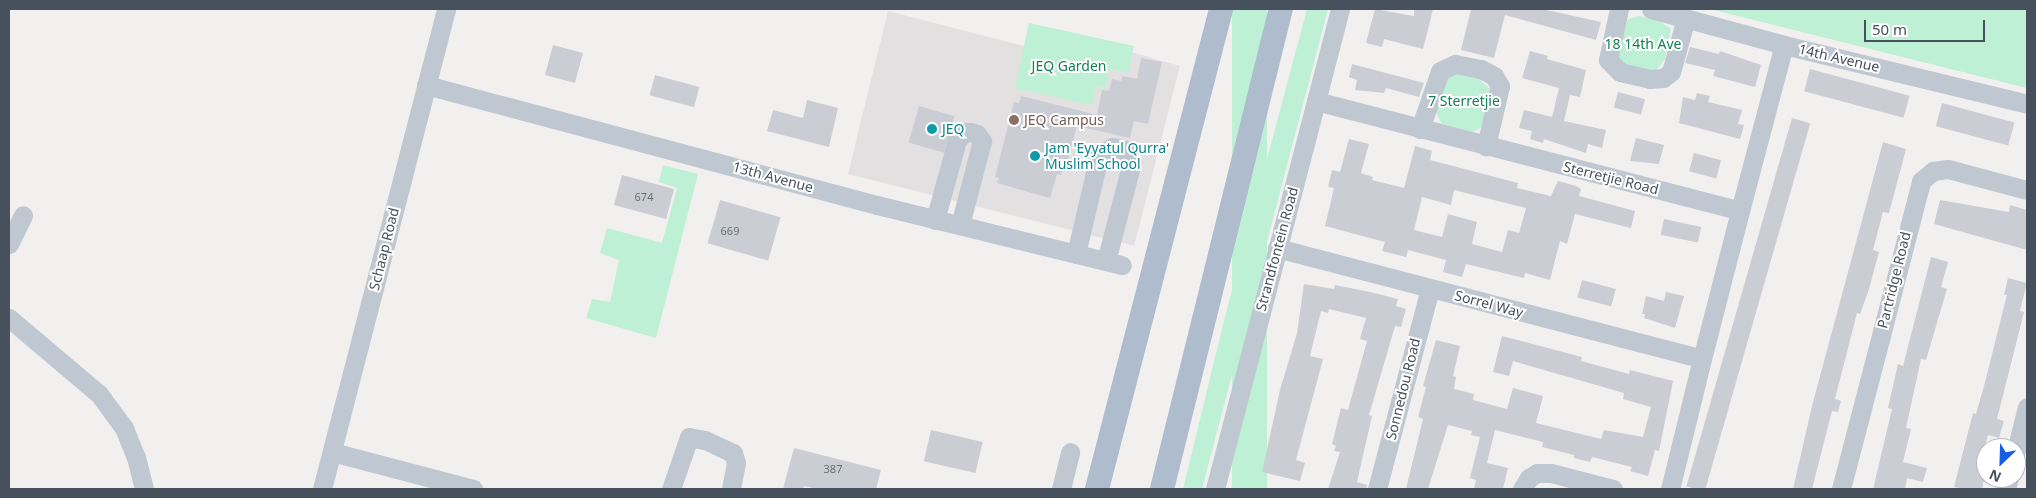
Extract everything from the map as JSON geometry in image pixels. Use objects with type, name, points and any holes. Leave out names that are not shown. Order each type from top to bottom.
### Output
[{"type":"main road","points":[[1097,489],[1221,9]]},
{"type":"main road","points":[[1162,489],[1281,9]]},
{"type":"street","name":"Schaap Road","points":[[322,489],[446,9]]},
{"type":"street","name":"Strandfontein Road","points":[[1215,489],[1340,9]]},
{"type":"street","points":[[1619,9],[1608,60],[1620,72],[1650,79],[1663,78],[1671,72],[1686,18]]},
{"type":"street","name":"14th Avenue","points":[[1650,9],[1784,45],[2027,104]]},
{"type":"street","points":[[1670,489],[1784,45]]},
{"type":"street","points":[[1420,129],[1440,71],[1455,64],[1481,69],[1494,76],[1500,86],[1486,146]]},
{"type":"street","name":"13th Avenue","points":[[426,85],[935,220],[960,225],[1076,254],[1114,263],[1132,162],[1126,150],[1112,147],[1099,156],[1076,254]]},
{"type":"street","name":"Sterretjie Road","points":[[1316,101],[1740,211]]},
{"type":"street","points":[[935,220],[956,140],[965,132],[971,132],[978,134],[982,141],[960,225]]},
{"type":"street","name":"Partridge Road","points":[[1841,489],[1921,181],[1933,171],[1948,169],[2027,190]]},
{"type":"street","points":[[9,244],[23,215]]},
{"type":"street","name":"Sorrel Way","points":[[1277,248],[1702,359]]},
{"type":"street","name":"Sonnedou Road","points":[[1377,489],[1430,289]]},
{"type":"street","points":[[9,319],[99,394],[124,428],[136,457],[144,489]]},
{"type":"street","points":[[2019,438],[2027,407]]},
{"type":"street","points":[[671,489],[689,437],[705,440],[733,453],[736,463],[731,489]]},
{"type":"street","points":[[332,452],[473,489]]},
{"type":"street","points":[[1061,489],[1070,452]]},
{"type":"street","points":[[1522,489],[1529,478],[1537,473],[1551,473],[1613,489]]},
{"type":"shaded area","name":"JEQ Campus","points":[[888,11],[1024,46],[1029,23],[1180,66],[1134,246],[848,174]]},
{"type":"green space","points":[[1232,9],[1267,9],[1267,489],[1232,489]]},
{"type":"green space","points":[[1307,9],[1328,9],[1202,489],[1183,489],[1225,317]]},
{"type":"green space","points":[[1710,9],[2027,9],[2027,88]]},
{"type":"green space","name":"18 14th Ave","points":[[1639,16],[1659,21],[1671,29],[1665,59],[1657,70],[1650,71],[1620,63],[1616,56],[1623,27],[1629,19]]},
{"type":"green space","name":"JEQ Garden","points":[[1029,23],[1134,46],[1128,73],[1109,69],[1105,88],[1096,86],[1092,105],[1015,88]]},
{"type":"green space","name":"7 Sterretjie","points":[[1452,72],[1476,76],[1492,91],[1485,126],[1472,132],[1442,124],[1435,111],[1442,79]]},
{"type":"green space","points":[[663,165],[698,174],[656,338],[586,318],[592,299],[610,302],[619,260],[600,253],[607,228],[662,243],[677,188],[659,182]]},
{"type":"building","points":[[1375,9],[1414,16],[1414,9],[1433,9],[1423,49],[1384,39],[1382,47],[1366,43]]},
{"type":"building","points":[[1471,9],[1542,9],[1601,22],[1596,40],[1505,15],[1494,58],[1461,50]]},
{"type":"building","points":[[553,45],[583,53],[575,83],[545,75]]},
{"type":"building","points":[[1690,47],[1719,54],[1720,51],[1761,65],[1755,87],[1713,76],[1715,70],[1685,63]]},
{"type":"building","points":[[1530,51],[1548,56],[1547,59],[1586,70],[1580,97],[1570,95],[1564,121],[1606,130],[1602,148],[1588,144],[1586,153],[1544,139],[1543,143],[1530,139],[1532,131],[1519,128],[1524,110],[1552,117],[1559,88],[1522,78]]},
{"type":"building","name":"Jam 'Eyyatul Qurra' Muslim School","points":[[1141,58],[1162,62],[1148,124],[1134,121],[1130,138],[1077,126],[1066,167],[1063,166],[1061,175],[1057,174],[1050,198],[997,183],[999,178],[995,177],[1014,102],[1019,103],[1021,96],[1097,115],[1102,90],[1109,91],[1112,79],[1121,81],[1123,76],[1137,79]]},
{"type":"building","points":[[1352,64],[1424,83],[1419,97],[1386,88],[1384,93],[1355,90],[1357,80],[1349,77]]},
{"type":"building","points":[[1810,69],[1909,96],[1904,118],[1804,91]]},
{"type":"building","points":[[655,75],[699,87],[694,107],[650,95]]},
{"type":"building","points":[[1618,92],[1645,99],[1641,115],[1614,107]]},
{"type":"building","points":[[1697,93],[1710,96],[1708,102],[1742,110],[1738,124],[1744,125],[1740,139],[1679,123],[1683,97],[1695,100]]},
{"type":"building","points":[[807,100],[838,108],[829,147],[767,131],[773,110],[803,118]]},
{"type":"building","points":[[1942,103],[2014,122],[2008,146],[1936,126]]},
{"type":"building","name":"JEQ","points":[[919,106],[955,116],[944,153],[909,143]]},
{"type":"building","points":[[1792,118],[1810,123],[1705,489],[1686,486]]},
{"type":"building","points":[[1636,138],[1664,145],[1659,164],[1630,161]]},
{"type":"building","points":[[1349,139],[1369,144],[1361,173],[1373,177],[1372,180],[1404,188],[1415,146],[1432,151],[1430,160],[1518,183],[1517,188],[1551,196],[1558,181],[1581,189],[1579,196],[1635,211],[1631,228],[1575,214],[1567,244],[1560,241],[1550,280],[1525,273],[1524,278],[1466,264],[1462,277],[1443,272],[1446,260],[1408,250],[1406,257],[1382,251],[1385,242],[1325,226],[1334,188],[1328,187],[1332,170],[1340,172]],"holes":[[[1454,190],[1526,208],[1519,233],[1508,230],[1502,252],[1472,244],[1477,222],[1448,214],[1442,237],[1414,230],[1422,197],[1451,205]]]},
{"type":"building","points":[[1883,142],[1906,149],[1889,213],[1883,212],[1873,250],[1879,252],[1860,314],[1857,313],[1835,399],[1841,401],[1838,412],[1832,411],[1812,489],[1793,489],[1812,406]]},
{"type":"building","points":[[1694,153],[1721,160],[1716,179],[1689,171]]},
{"type":"building","points":[[622,175],[674,189],[666,219],[614,205]]},
{"type":"building","points":[[720,200],[781,217],[768,261],[708,243]]},
{"type":"building","points":[[1940,200],[2009,212],[2010,205],[2027,210],[2027,250],[1934,224]]},
{"type":"building","points":[[1664,219],[1701,227],[1698,243],[1661,235]]},
{"type":"building","points":[[1931,257],[1948,262],[1941,287],[1947,289],[1926,360],[1921,359],[1906,428],[1911,429],[1903,462],[1927,468],[1923,482],[1907,478],[1905,489],[1873,489],[1892,409],[1888,408],[1898,364],[1903,366]]},
{"type":"building","points":[[2008,278],[2027,283],[2020,311],[2024,312],[1997,419],[2004,421],[1999,438],[1988,435],[1987,438],[1976,438],[1976,488],[1982,489],[1954,487],[1973,413],[1976,414],[1984,386],[2007,295],[2004,295]]},
{"type":"building","points":[[1582,280],[1616,289],[1611,306],[1577,297]]},
{"type":"building","points":[[1304,284],[1334,289],[1335,285],[1370,292],[1398,299],[1396,306],[1406,309],[1401,327],[1395,326],[1369,415],[1372,416],[1357,482],[1367,485],[1366,489],[1328,489],[1340,452],[1334,451],[1336,446],[1332,444],[1341,408],[1348,410],[1367,341],[1360,339],[1366,318],[1329,309],[1328,313],[1321,311],[1310,356],[1323,359],[1296,460],[1305,463],[1300,481],[1262,472],[1280,390],[1297,333]]},
{"type":"building","points":[[1666,292],[1684,296],[1675,328],[1644,318],[1645,314],[1642,314],[1646,296],[1664,301]]},
{"type":"building","points":[[1502,336],[1582,357],[1581,361],[1629,374],[1630,370],[1673,381],[1659,451],[1655,450],[1648,476],[1630,471],[1632,467],[1592,457],[1590,462],[1574,458],[1574,455],[1542,447],[1543,442],[1495,430],[1487,463],[1508,468],[1503,489],[1474,489],[1476,480],[1470,478],[1480,437],[1471,435],[1472,431],[1448,425],[1428,489],[1406,489],[1423,419],[1418,417],[1426,387],[1423,386],[1436,340],[1460,346],[1453,376],[1456,377],[1454,389],[1474,394],[1473,400],[1507,409],[1513,388],[1543,396],[1536,423],[1601,439],[1604,430],[1643,437],[1651,407],[1623,399],[1624,393],[1513,361],[1509,376],[1493,372]]},
{"type":"building","points":[[931,430],[983,442],[975,473],[924,461]]},
{"type":"building","points":[[794,448],[881,470],[876,489],[818,489],[804,486],[803,489],[783,489]]},
{"type":"place","name":"JEQ Campus","points":[[1014,120]]},
{"type":"place","name":"JEQ","points":[[932,129]]},
{"type":"place","name":"Jam 'Eyyatul Qurra' Muslim School","points":[[1035,156]]}]
